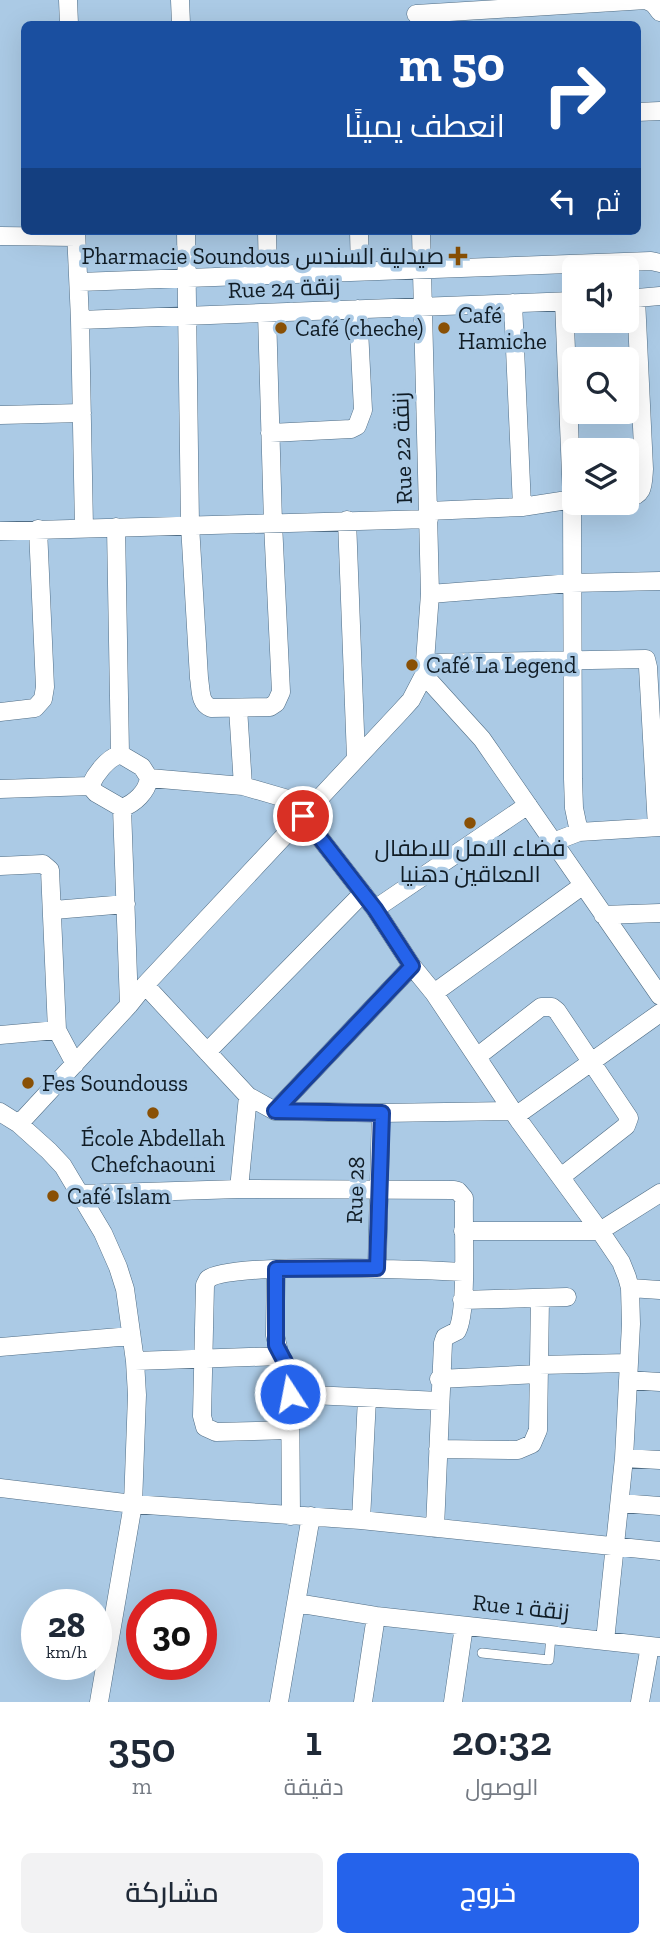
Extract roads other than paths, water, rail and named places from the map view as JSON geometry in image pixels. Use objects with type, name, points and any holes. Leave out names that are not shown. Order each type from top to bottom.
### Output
[{"type":"street","points":[[68,0],[69,21]]},
{"type":"street","points":[[180,0],[181,21]]},
{"type":"street","points":[[415,13],[646,0],[654,4],[660,12]]},
{"type":"street","points":[[641,112],[660,111]]},
{"type":"street","points":[[0,236],[38,235]]},
{"type":"street","points":[[76,235],[84,528]]},
{"type":"street","points":[[186,235],[190,525],[202,700],[211,708],[270,707],[276,703],[281,692],[267,313]]},
{"type":"street","points":[[267,235],[268,275]]},
{"type":"street","points":[[359,235],[360,271]]},
{"type":"street","name":"Rue 22 زنقة","points":[[421,235],[430,594],[425,669]]},
{"type":"street","name":"Rue 24 زنقة","points":[[79,282],[651,261],[660,263]]},
{"type":"street","name":"Rue 24 زنقة","points":[[80,320],[562,301]]},
{"type":"street","points":[[639,494],[644,469],[647,301]]},
{"type":"street","points":[[513,303],[522,507]]},
{"type":"street","points":[[271,433],[351,429],[358,426],[363,410],[358,310]]},
{"type":"street","points":[[570,333],[572,438]]},
{"type":"street","points":[[0,415],[82,413]]},
{"type":"street","points":[[0,531],[347,520],[522,507],[562,501]]},
{"type":"street","points":[[573,515],[573,779],[574,808],[579,832]]},
{"type":"street","points":[[347,520],[356,758]]},
{"type":"street","points":[[116,527],[120,754]]},
{"type":"street","points":[[0,712],[35,708],[43,699],[45,661],[38,530]]},
{"type":"street","points":[[430,594],[571,583],[660,581]]},
{"type":"street","points":[[425,669],[572,660],[642,658],[648,662],[658,827],[579,832],[553,842]]},
{"type":"street","points":[[19,1124],[411,700],[425,669]]},
{"type":"street","points":[[425,669],[482,739],[660,996]]},
{"type":"street","points":[[238,708],[243,786]]},
{"type":"street","points":[[120,754],[142,767],[149,778],[148,785],[136,800],[122,808]]},
{"type":"street","points":[[90,786],[109,761],[120,754]]},
{"type":"street","points":[[149,778],[243,786],[308,811],[412,966],[434,993],[621,1262],[630,1288],[631,1324],[621,1503],[605,1641]]},
{"type":"street","points":[[0,789],[90,786]]},
{"type":"street","points":[[90,786],[96,793],[122,808]]},
{"type":"street","points":[[375,909],[528,805]]},
{"type":"street","points":[[122,808],[129,1006]]},
{"type":"street","points":[[0,866],[47,866],[52,880],[54,909],[57,1030],[75,1064]]},
{"type":"street","points":[[434,993],[582,886]]},
{"type":"street","points":[[206,1052],[363,892]]},
{"type":"street","points":[[54,909],[126,904]]},
{"type":"street","points":[[603,915],[660,913]]},
{"type":"street","points":[[275,1111],[412,966]]},
{"type":"street","points":[[145,985],[248,1096],[275,1111],[515,1113],[660,1013]]},
{"type":"street","points":[[478,1056],[534,1012],[546,1006],[556,1011],[626,1113],[628,1123],[561,1177]]},
{"type":"street","points":[[0,1035],[57,1030]]},
{"type":"street","points":[[239,1189],[248,1096]]},
{"type":"street","points":[[0,1112],[19,1124],[50,1151],[63,1167],[103,1233],[125,1289],[135,1361],[133,1504],[99,1702]]},
{"type":"street","name":"Rue 28","points":[[377,1268],[382,1113]]},
{"type":"street","points":[[80,1194],[239,1189],[458,1191],[464,1198],[462,1300],[460,1327],[443,1340],[439,1378],[435,1528]]},
{"type":"street","points":[[463,1231],[600,1231],[660,1193]]},
{"type":"street","points":[[290,1430],[216,1432],[205,1427],[202,1416],[205,1285],[208,1279],[219,1273],[276,1269],[377,1268],[463,1272]]},
{"type":"street","points":[[276,1269],[275,1335],[290,1379],[291,1516]]},
{"type":"street","points":[[630,1288],[660,1290]]},
{"type":"street","points":[[462,1300],[567,1297]]},
{"type":"street","points":[[438,1449],[518,1450],[532,1444],[538,1430],[540,1298]]},
{"type":"street","points":[[0,1347],[131,1336]]},
{"type":"street","points":[[135,1361],[282,1358]]},
{"type":"street","points":[[439,1378],[539,1370],[628,1372],[660,1382]]},
{"type":"street","points":[[290,1394],[439,1401]]},
{"type":"street","points":[[361,1520],[367,1398]]},
{"type":"street","points":[[624,1458],[660,1460]]},
{"type":"street","points":[[0,1488],[133,1504],[361,1520],[660,1551]]},
{"type":"street","points":[[621,1503],[660,1506]]},
{"type":"street","points":[[279,1702],[311,1516]]},
{"type":"street","name":"Rue 1 زنقة","points":[[296,1603],[376,1616],[655,1647]]},
{"type":"street","points":[[363,1702],[376,1616]]},
{"type":"street","points":[[453,1702],[464,1626]]},
{"type":"street","points":[[640,1702],[655,1647]]},
{"type":"lane","points":[[482,1654],[549,1660],[551,1635]]},
{"type":"place","name":"Pharmacie Soundous صيدلية السندس","points":[[458,256]]},
{"type":"place","name":"Café (cheche)","points":[[281,328]]},
{"type":"place","name":"Café Hamiche","points":[[444,328]]},
{"type":"place","name":"Café La Legend","points":[[412,665]]},
{"type":"place","name":"فضاء الامل للاطفال المعاقين دهنيا","points":[[470,823]]},
{"type":"place","name":"Fes Soundouss","points":[[28,1083]]},
{"type":"place","name":"École Abdellah Chefchaouni","points":[[153,1113]]},
{"type":"place","name":"Café Islam","points":[[53,1196]]}]
